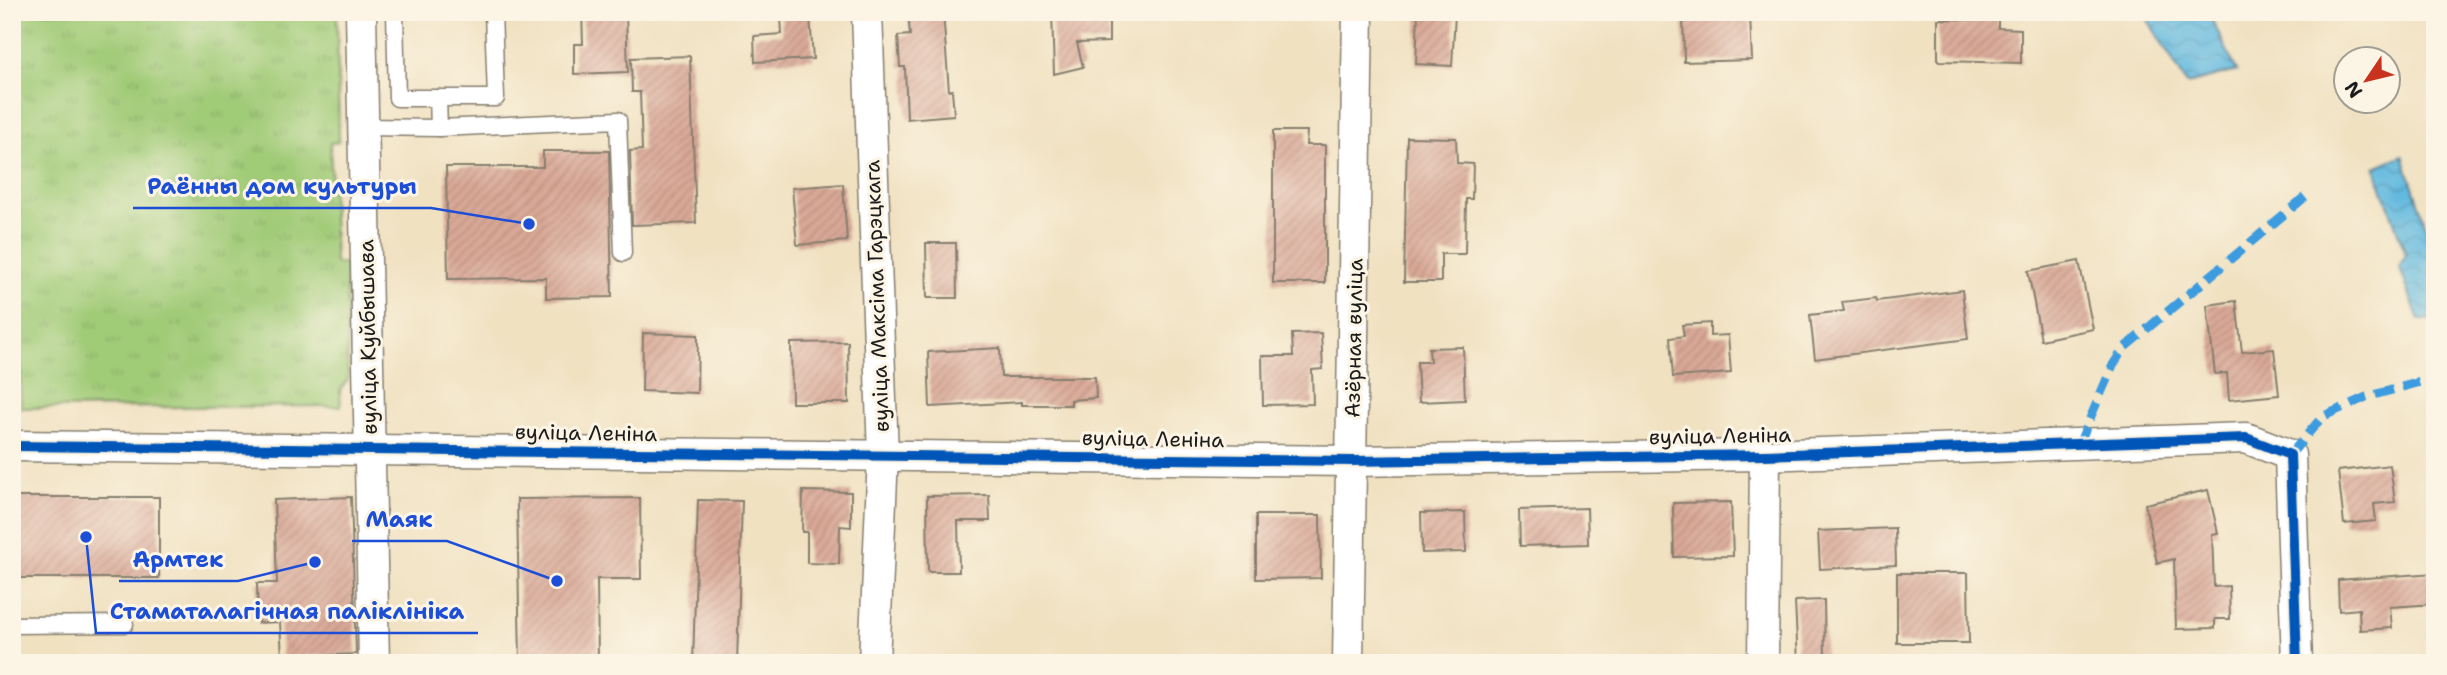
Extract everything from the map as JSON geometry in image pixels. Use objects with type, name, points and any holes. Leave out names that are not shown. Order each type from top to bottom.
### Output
[{"type":"street","name":"вуліца Куйбышава","points":[[361,12],[374,663]]},
{"type":"street","name":"вуліца Максіма Гарэцкага","points":[[867,12],[883,455],[874,663]]},
{"type":"street","name":"Азёрная вуліца","points":[[1348,663],[1358,12]]},
{"type":"street","name":"вуліца Леніна","points":[[12,446],[1352,461],[1765,455],[2246,438],[2290,456],[2297,663]]},
{"type":"street","points":[[1763,663],[1765,455]]},
{"type":"lane","points":[[395,12],[397,98],[496,98],[493,12]]},
{"type":"lane","points":[[439,98],[439,128]]},
{"type":"lane","points":[[364,127],[439,128],[618,120],[622,253]]},
{"type":"lane","points":[[12,625],[125,624]]},
{"type":"green space","points":[[16,12],[337,14],[339,142],[330,143],[335,263],[346,264],[348,379],[340,391],[341,406],[21,408]]},
{"type":"water","points":[[2143,12],[2208,12],[2237,71],[2187,84]]},
{"type":"water","points":[[2403,155],[2435,255],[2435,321],[2419,320],[2399,266],[2406,255],[2375,167]]},
{"type":"building","points":[[582,12],[626,12],[628,72],[574,74],[574,44],[583,44]]},
{"type":"building","points":[[908,12],[943,12],[949,91],[952,90],[954,115],[907,119],[905,67],[900,67],[898,36],[910,35]]},
{"type":"building","points":[[1052,12],[1109,12],[1109,42],[1077,43],[1083,67],[1054,74]]},
{"type":"building","points":[[1418,12],[1455,14],[1452,66],[1416,64]]},
{"type":"building","points":[[1683,12],[1709,12],[1709,16],[1750,15],[1752,60],[1684,62]]},
{"type":"building","points":[[810,15],[813,59],[755,62],[754,36],[782,34],[781,16]]},
{"type":"building","points":[[1938,19],[1998,20],[1998,28],[2021,29],[2021,63],[1938,61]]},
{"type":"building","points":[[690,56],[696,223],[632,225],[630,151],[642,150],[640,92],[632,92],[631,58]]},
{"type":"building","points":[[1273,131],[1307,131],[1306,145],[1325,145],[1325,283],[1273,283]]},
{"type":"building","points":[[1407,137],[1456,138],[1457,163],[1473,164],[1472,199],[1466,199],[1465,254],[1441,254],[1441,282],[1404,282]]},
{"type":"building","points":[[543,151],[609,151],[612,297],[546,298],[546,278],[448,279],[446,167],[543,167]]},
{"type":"building","points":[[843,184],[847,241],[797,245],[792,188]]},
{"type":"building","points":[[926,243],[956,243],[957,298],[927,298]]},
{"type":"building","points":[[2079,261],[2093,329],[2041,340],[2028,271]]},
{"type":"building","points":[[1962,290],[1968,339],[1815,359],[1810,315],[1844,311],[1842,302],[1876,298],[1877,301]]},
{"type":"building","points":[[2236,301],[2242,352],[2274,349],[2279,395],[2229,400],[2227,373],[2215,374],[2207,305]]},
{"type":"building","points":[[1710,323],[1710,336],[1728,335],[1731,373],[1673,377],[1670,338],[1684,336],[1682,325]]},
{"type":"building","points":[[643,333],[698,335],[697,393],[642,391]]},
{"type":"building","points":[[1321,333],[1323,369],[1312,370],[1313,404],[1263,405],[1262,356],[1293,356],[1292,334]]},
{"type":"building","points":[[848,342],[849,403],[792,403],[791,343]]},
{"type":"building","points":[[1463,347],[1465,400],[1419,402],[1417,362],[1430,362],[1429,348]]},
{"type":"building","points":[[1000,348],[1001,377],[1095,377],[1096,398],[1071,400],[1071,405],[1022,405],[1022,402],[930,407],[928,352]]},
{"type":"building","points":[[2390,465],[2395,502],[2374,504],[2376,521],[2344,524],[2338,471]]},
{"type":"building","points":[[2208,490],[2218,533],[2212,534],[2214,587],[2229,586],[2230,619],[2215,619],[2215,628],[2176,629],[2174,559],[2157,563],[2145,504]]},
{"type":"building","points":[[803,491],[851,492],[851,527],[840,526],[839,564],[807,563],[807,532],[802,532]]},
{"type":"building","points":[[989,495],[990,521],[958,521],[959,572],[928,572],[927,496]]},
{"type":"building","points":[[12,497],[159,497],[159,578],[12,578]]},
{"type":"building","points":[[351,497],[356,654],[282,657],[280,622],[258,623],[257,583],[277,583],[274,500]]},
{"type":"building","points":[[640,498],[641,579],[597,579],[598,663],[520,663],[517,499]]},
{"type":"building","points":[[698,500],[742,501],[737,663],[693,663]]},
{"type":"building","points":[[1731,502],[1733,556],[1674,557],[1673,503]]},
{"type":"building","points":[[1587,508],[1588,544],[1520,546],[1519,510]]},
{"type":"building","points":[[1465,512],[1466,552],[1422,553],[1421,513]]},
{"type":"building","points":[[1256,515],[1320,515],[1321,578],[1256,579]]},
{"type":"building","points":[[1895,528],[1896,565],[1820,569],[1818,531]]},
{"type":"building","points":[[1897,573],[1968,573],[1969,643],[1897,643]]},
{"type":"building","points":[[2435,573],[2435,604],[2390,607],[2392,628],[2360,630],[2359,609],[2339,611],[2338,580]]},
{"type":"building","points":[[1824,600],[1825,663],[1798,663],[1795,601]]},
{"type":"marked path","points":[[2079,444],[2113,365],[2124,348],[2305,197]]},
{"type":"marked path","points":[[2290,455],[2322,417],[2366,397],[2435,378]]},
{"type":"cycle path","points":[[12,446],[1352,461],[1765,455],[2246,438],[2290,455],[2297,663]]},
{"type":"place","name":"Раённы дом культуры","points":[[529,224]]},
{"type":"place","name":"Стаматалагічная паліклініка","points":[[86,537]]},
{"type":"place","name":"Армтек","points":[[315,562]]},
{"type":"place","name":"Маяк","points":[[557,581]]}]
